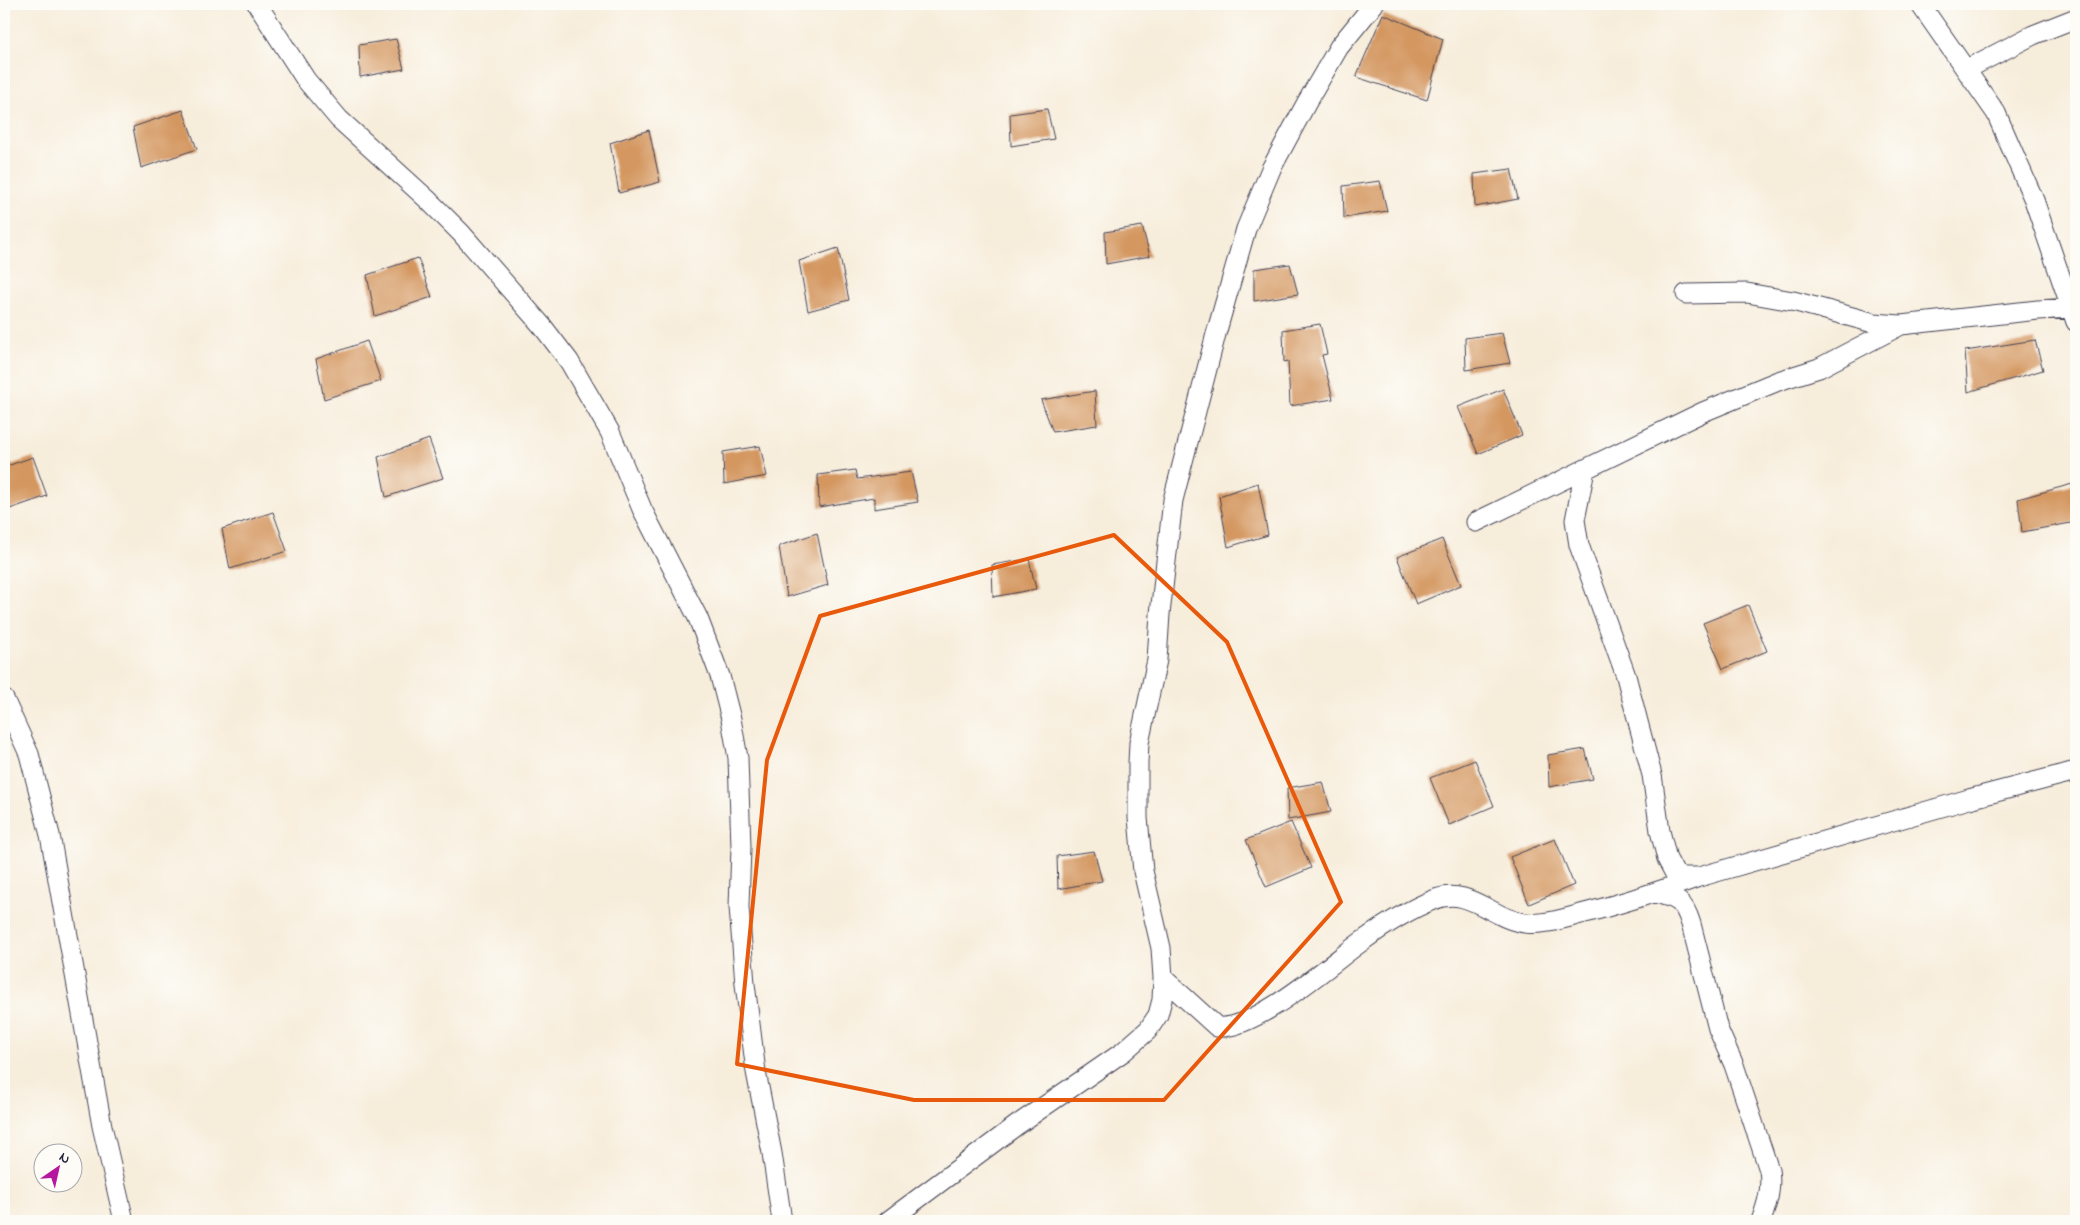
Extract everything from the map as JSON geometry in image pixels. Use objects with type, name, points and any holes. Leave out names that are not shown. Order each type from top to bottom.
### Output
[{"type":"street","points":[[257,4],[306,80],[339,119],[427,198],[461,233],[543,327],[569,362],[610,432],[642,509],[698,618],[720,676],[731,719],[738,758],[741,847],[739,907],[745,984],[756,1072],[772,1153],[782,1221]]},
{"type":"street","points":[[888,1221],[1017,1125],[1123,1052],[1148,1030],[1158,1015],[1162,1000],[1164,978],[1161,948],[1143,871],[1138,818],[1138,762],[1139,743],[1158,660],[1160,614],[1173,500],[1216,334],[1246,229],[1272,168],[1307,102],[1340,47],[1374,4]]},
{"type":"street","points":[[1686,294],[1747,292],[1793,300],[1874,323],[1901,325],[2038,310],[2074,315],[2034,200],[1996,113],[1920,4]]},
{"type":"street","points":[[1967,69],[2034,35],[2076,18]]},
{"type":"street","points":[[1476,522],[1703,412],[1778,381],[1819,368],[1901,325]]},
{"type":"street","points":[[1585,470],[1575,520],[1579,545],[1626,676],[1652,775],[1660,831],[1667,859],[1675,874],[1682,877],[1700,877]]},
{"type":"street","points":[[4,699],[29,754],[50,835],[100,1117],[124,1221]]},
{"type":"street","points":[[1164,978],[1216,1027],[1226,1028],[1240,1025],[1263,1014],[1363,940],[1406,913],[1433,899],[1446,896],[1475,900],[1508,919],[1524,923],[1543,924],[1623,904],[1700,877],[1969,799],[2076,771]]},
{"type":"street","points":[[1654,893],[1678,901],[1686,908],[1718,1029],[1736,1073],[1770,1170],[1772,1183],[1761,1221]]},
{"type":"highlighted area","points":[[1114,535],[1227,642],[1341,902],[1164,1100],[914,1100],[737,1064],[767,760],[820,616]]},
{"type":"building","points":[[1383,14],[1443,39],[1427,100],[1356,77]]},
{"type":"building","points":[[396,39],[404,69],[360,77],[359,45]]},
{"type":"building","points":[[1047,109],[1054,139],[1011,146],[1010,114]]},
{"type":"building","points":[[183,110],[197,149],[141,168],[133,127]]},
{"type":"building","points":[[649,130],[660,182],[619,193],[610,143]]},
{"type":"building","points":[[1511,169],[1518,199],[1475,207],[1474,174]]},
{"type":"building","points":[[1380,181],[1387,211],[1344,218],[1343,186]]},
{"type":"building","points":[[1142,226],[1150,256],[1106,264],[1105,232]]},
{"type":"building","points":[[838,248],[849,300],[808,311],[799,261]]},
{"type":"building","points":[[418,258],[432,297],[375,316],[367,275]]},
{"type":"building","points":[[1290,264],[1298,294],[1254,301],[1254,269]]},
{"type":"building","points":[[1320,324],[1327,354],[1322,355],[1333,399],[1290,406],[1288,361],[1284,362],[1283,330]]},
{"type":"building","points":[[1502,333],[1510,363],[1466,370],[1465,338]]},
{"type":"building","points":[[2035,340],[2043,370],[1968,392],[1965,351]]},
{"type":"building","points":[[367,341],[381,381],[324,399],[316,359]]},
{"type":"building","points":[[1503,389],[1522,435],[1478,454],[1458,407]]},
{"type":"building","points":[[1095,391],[1097,425],[1053,432],[1041,400]]},
{"type":"building","points":[[429,439],[443,478],[386,497],[378,457]]},
{"type":"building","points":[[760,446],[767,476],[724,484],[723,452]]},
{"type":"building","points":[[33,457],[47,496],[4,511],[4,467]]},
{"type":"building","points":[[855,470],[857,479],[911,472],[918,502],[874,509],[874,498],[819,507],[818,475]]},
{"type":"building","points":[[1258,483],[1268,535],[1228,547],[1219,496]]},
{"type":"building","points":[[2076,483],[2076,522],[2022,532],[2018,499]]},
{"type":"building","points":[[273,512],[287,551],[230,569],[222,529]]},
{"type":"building","points":[[817,533],[828,585],[787,597],[779,546]]},
{"type":"building","points":[[1442,539],[1461,585],[1416,604],[1397,557]]},
{"type":"building","points":[[1029,559],[1036,589],[993,597],[992,565]]},
{"type":"building","points":[[1748,605],[1767,651],[1723,669],[1703,623]]},
{"type":"building","points":[[1585,749],[1593,779],[1549,787],[1548,755]]},
{"type":"building","points":[[1475,760],[1494,806],[1449,825],[1430,778]]},
{"type":"building","points":[[1323,782],[1331,812],[1288,820],[1287,788]]},
{"type":"building","points":[[1291,822],[1311,868],[1266,887],[1246,840]]},
{"type":"building","points":[[1555,839],[1574,885],[1529,904],[1510,857]]},
{"type":"building","points":[[1094,851],[1102,881],[1058,889],[1057,856]]}]
